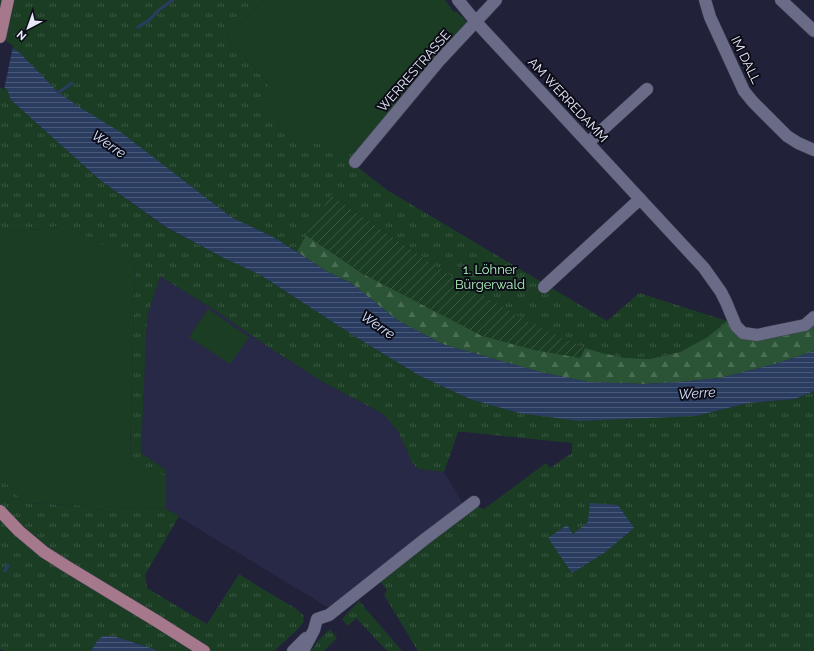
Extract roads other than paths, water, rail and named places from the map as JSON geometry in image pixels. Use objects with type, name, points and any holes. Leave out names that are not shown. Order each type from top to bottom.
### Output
[{"type":"main road","points":[[0,37],[8,0]]},
{"type":"main road","points":[[0,511],[19,531],[44,552],[204,651]]},
{"type":"street","name":"AM WERREDAMM","points":[[458,0],[476,22],[704,268],[721,292],[736,326],[743,333],[757,335],[805,325],[814,317]]},
{"type":"street","name":"WERRESTRASSE","points":[[355,162],[439,61],[496,0]]},
{"type":"street","name":"IM DALL","points":[[706,0],[710,17],[744,92],[787,136],[814,150]]},
{"type":"street","points":[[781,0],[814,31]]},
{"type":"street","points":[[588,142],[647,89]]},
{"type":"street","points":[[544,287],[640,199]]},
{"type":"street","points":[[303,651],[314,630],[317,619],[329,616],[425,538],[474,502]]},
{"type":"street","points":[[293,651],[314,630]]},
{"type":"water","name":"Werre","points":[[0,39],[20,53],[59,93],[122,133],[231,217],[275,238],[326,271],[351,283],[397,320],[442,344],[540,372],[588,382],[644,384],[720,378],[775,364],[814,351],[814,391],[795,399],[748,403],[696,416],[579,421],[519,413],[470,399],[420,376],[356,337],[259,274],[224,258],[166,227],[100,180],[11,100],[7,89],[0,85]]},
{"type":"water","points":[[590,503],[618,505],[634,528],[604,553],[572,573],[548,538],[567,525],[573,534],[588,522]]},
{"type":"water","points":[[103,636],[113,636],[154,649],[156,651],[91,651],[97,641]]},
{"type":"waterway","points":[[138,27],[148,21],[160,9],[173,0]]},
{"type":"waterway","points":[[55,95],[72,83]]},
{"type":"waterway","points":[[5,571],[8,565]]},
{"type":"park label","name":"1. Löhner Bürgerwald","points":[[490,276]]}]
